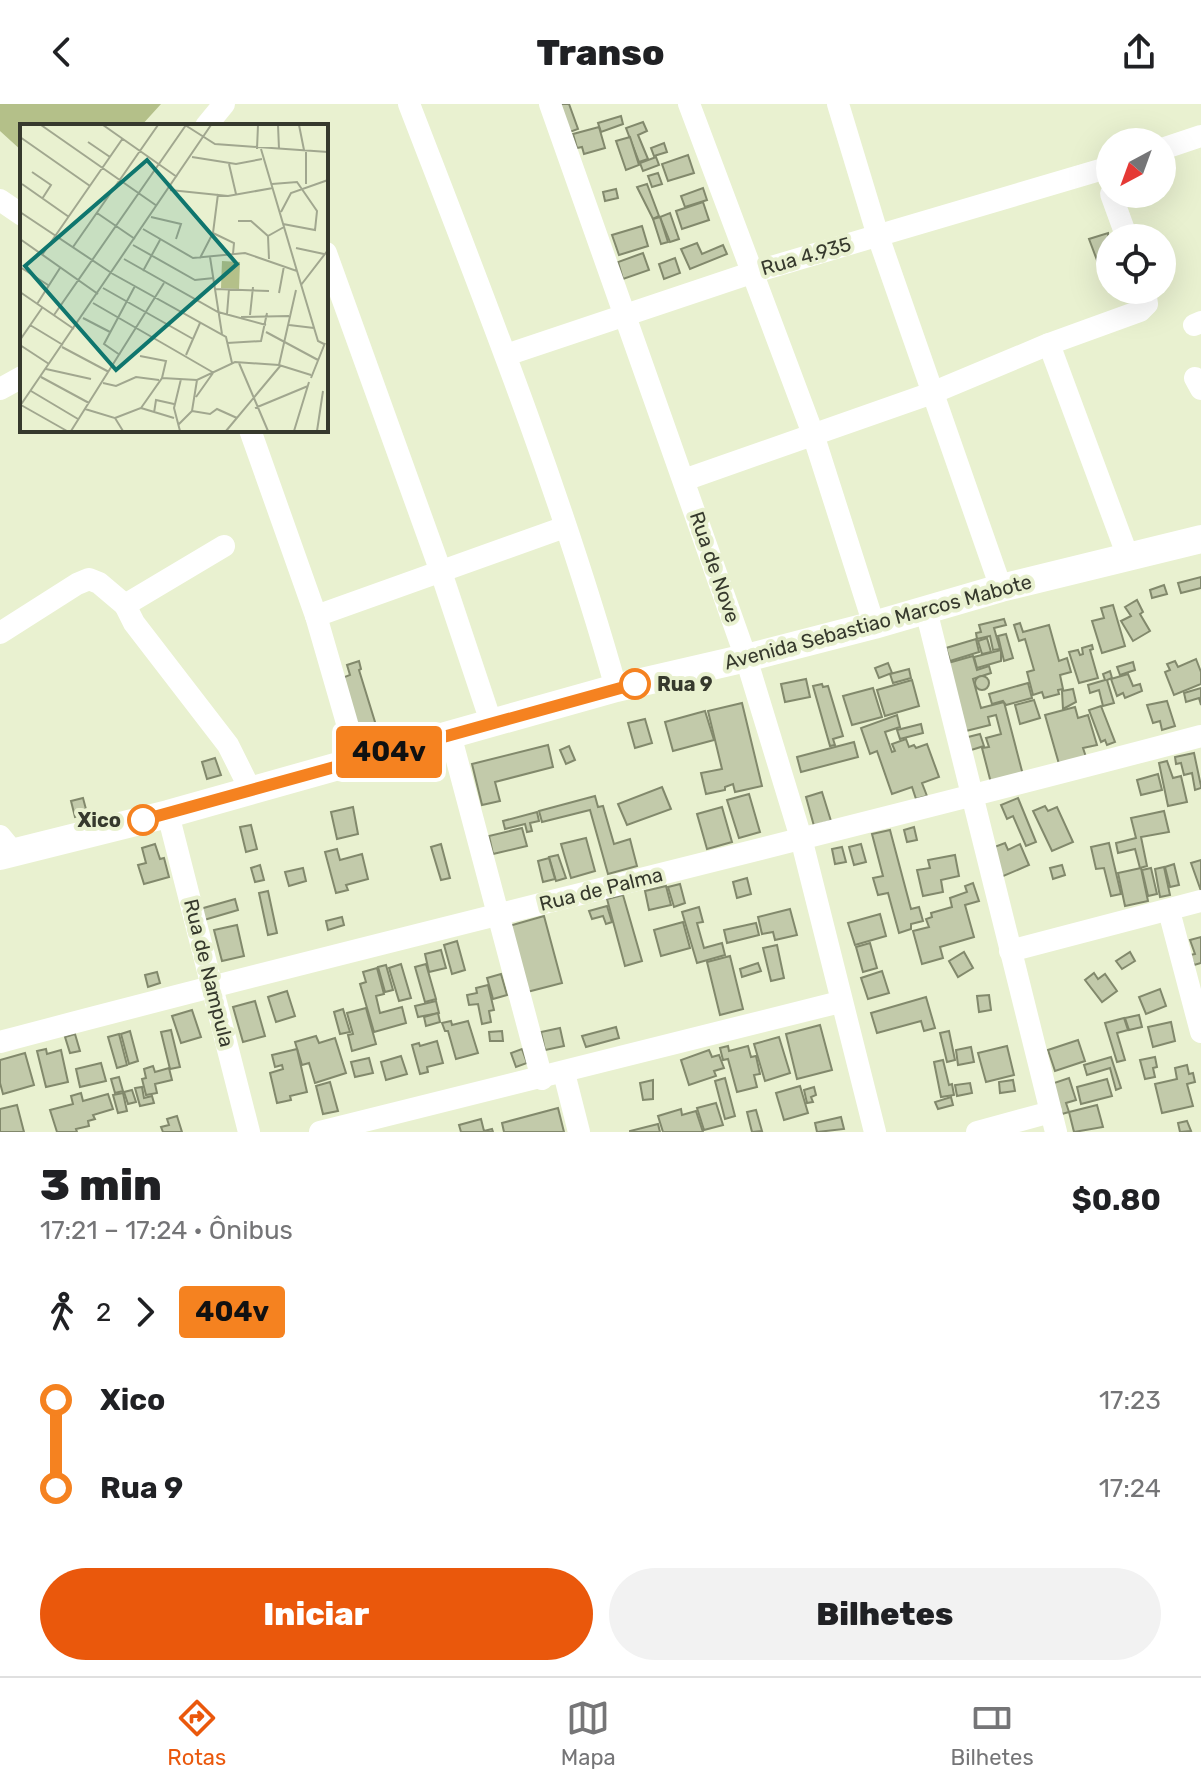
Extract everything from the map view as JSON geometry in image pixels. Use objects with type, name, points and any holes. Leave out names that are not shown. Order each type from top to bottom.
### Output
[{"type":"main road","name":"Avenida Sebastiao Marcos Mabote","points":[[5,848],[168,814],[616,688],[746,658],[1001,588],[1201,539]]},
{"type":"street","points":[[208,124],[224,104]]},
{"type":"street","points":[[409,104],[506,355],[595,612],[616,688]]},
{"type":"street","name":"Rua de Nove","points":[[550,104],[746,658],[801,838],[875,1132]]},
{"type":"street","points":[[689,104],[813,434],[874,625]]},
{"type":"street","points":[[838,104],[878,236],[1001,588]]},
{"type":"street","points":[[1176,144],[1201,136]]},
{"type":"street","name":"Rua 4.935","points":[[506,355],[751,273],[1096,171]]},
{"type":"street","points":[[0,200],[20,214]]},
{"type":"street","points":[[328,259],[441,572],[491,722]]},
{"type":"street","points":[[684,480],[932,393],[1049,344],[1140,311],[1147,304]]},
{"type":"street","points":[[1049,344],[1128,557]]},
{"type":"street","points":[[0,389],[20,378]]},
{"type":"street","points":[[251,432],[316,616],[358,761]]},
{"type":"street","points":[[316,616],[565,527]]},
{"type":"street","points":[[125,605],[224,546]]},
{"type":"street","points":[[0,633],[77,584],[89,579],[99,583],[125,605],[134,623],[228,745],[251,791]]},
{"type":"street","points":[[926,610],[1053,1122],[977,1132]]},
{"type":"street","points":[[450,734],[500,915],[553,1076],[579,1132]]},
{"type":"street","name":"Rua de Palma","points":[[0,1042],[1201,736]]},
{"type":"street","name":"Rua de Nampula","points":[[168,814],[249,1132]]},
{"type":"street","points":[[1010,951],[1201,901]]},
{"type":"street","points":[[1169,911],[1201,1032]]},
{"type":"street","points":[[320,1132],[840,1002]]},
{"type":"green space","points":[[0,104],[161,104],[143,124],[20,124],[20,149],[0,131]]},
{"type":"building","points":[[556,104],[569,104],[578,129],[567,133]]},
{"type":"building","points":[[621,116],[623,124],[601,132],[598,123]]},
{"type":"building","points":[[643,122],[647,131],[638,135],[648,159],[639,162],[626,128]]},
{"type":"building","points":[[599,127],[605,148],[584,154],[582,147],[577,148],[573,134]]},
{"type":"building","points":[[630,137],[639,165],[626,170],[616,141]]},
{"type":"building","points":[[664,143],[667,152],[654,156],[651,148]]},
{"type":"building","points":[[688,155],[694,173],[668,181],[662,164]]},
{"type":"building","points":[[656,157],[659,165],[643,171],[640,163]]},
{"type":"building","points":[[658,173],[662,184],[652,187],[648,176]]},
{"type":"building","points":[[647,184],[659,216],[653,219],[637,187]]},
{"type":"building","points":[[703,188],[707,200],[685,207],[681,196]]},
{"type":"building","points":[[616,189],[618,198],[605,201],[603,192]]},
{"type":"building","points":[[703,202],[709,220],[682,229],[676,211]]},
{"type":"building","points":[[670,213],[679,239],[670,242],[660,217]]},
{"type":"building","points":[[660,217],[668,242],[661,244],[653,219]]},
{"type":"building","points":[[642,226],[648,246],[619,255],[612,235]]},
{"type":"building","points":[[1096,237],[1096,258],[1089,239]]},
{"type":"building","points":[[697,243],[702,254],[723,245],[727,254],[690,269],[681,249]]},
{"type":"building","points":[[643,253],[649,270],[623,279],[618,262]]},
{"type":"building","points":[[675,258],[680,273],[664,279],[659,264]]},
{"type":"building","points":[[1201,577],[1201,588],[1181,593],[1178,583]]},
{"type":"building","points":[[1164,585],[1167,594],[1152,598],[1150,590]]},
{"type":"building","points":[[1137,600],[1143,612],[1140,614],[1150,631],[1133,641],[1121,621],[1131,616],[1125,607]]},
{"type":"building","points":[[1113,605],[1125,646],[1102,653],[1092,621],[1104,618],[1101,608]]},
{"type":"building","points":[[1004,619],[1006,625],[994,628],[1000,649],[993,650],[990,636],[977,639],[976,633],[981,632],[979,625]]},
{"type":"building","points":[[1020,623],[1023,632],[1049,625],[1059,661],[1067,658],[1071,672],[1060,675],[1063,689],[1058,690],[1059,694],[1044,698],[1042,692],[1033,695],[1027,672],[1034,670],[1025,639],[1019,641],[1014,625]]},
{"type":"building","points":[[1006,634],[1013,658],[1004,661],[998,636]]},
{"type":"building","points":[[987,638],[991,652],[982,654],[978,641]]},
{"type":"building","points":[[976,639],[979,652],[950,661],[946,648]]},
{"type":"building","points":[[1092,645],[1093,649],[1090,650],[1098,678],[1079,683],[1069,652],[1078,650],[1080,655],[1083,654],[1082,648]]},
{"type":"building","points":[[1001,650],[1001,661],[977,668],[974,657]]},
{"type":"building","points":[[973,656],[977,670],[989,666],[991,673],[973,679],[981,708],[1004,702],[1023,775],[991,783],[982,748],[989,747],[986,738],[1001,734],[996,715],[988,717],[990,725],[962,732],[948,663]]},
{"type":"building","points":[[1196,659],[1201,684],[1174,695],[1165,672],[1170,670],[1167,664],[1175,661],[1178,667]]},
{"type":"building","points":[[359,661],[379,735],[363,741],[342,678],[350,675],[347,665]]},
{"type":"building","points":[[1133,662],[1135,670],[1120,675],[1117,667]]},
{"type":"building","points":[[888,663],[892,673],[879,678],[875,668]]},
{"type":"building","points":[[909,669],[911,678],[893,683],[890,674]]},
{"type":"building","points":[[1110,671],[1112,678],[1107,680],[1114,703],[1103,706],[1099,690],[1090,693],[1088,685],[1105,680],[1103,674]]},
{"type":"building","points":[[1128,674],[1133,686],[1140,684],[1142,691],[1125,698],[1123,693],[1117,696],[1111,679]]},
{"type":"building","points":[[982,676],[989,683],[982,690],[975,683]]},
{"type":"building","points":[[806,679],[810,697],[785,702],[781,684]]},
{"type":"building","points":[[912,680],[919,706],[885,716],[877,690]]},
{"type":"building","points":[[1028,683],[1032,698],[1006,705],[1003,701],[992,704],[989,694]]},
{"type":"building","points":[[822,684],[823,687],[828,686],[843,736],[833,739],[835,745],[830,746],[813,686]]},
{"type":"building","points":[[873,688],[882,717],[852,725],[843,696]]},
{"type":"building","points":[[1201,688],[1201,705],[1199,698],[1186,702],[1184,693]]},
{"type":"building","points":[[1073,689],[1076,702],[1063,709],[1062,691]]},
{"type":"building","points":[[1034,700],[1040,718],[1020,724],[1015,705]]},
{"type":"building","points":[[1167,701],[1175,726],[1162,730],[1160,721],[1153,723],[1147,705]]},
{"type":"building","points":[[742,703],[762,786],[735,792],[733,784],[725,790],[706,794],[701,773],[722,769],[708,711]]},
{"type":"building","points":[[1101,706],[1115,742],[1107,745],[1105,740],[1101,742],[1089,710]]},
{"type":"building","points":[[1075,707],[1078,718],[1088,715],[1097,745],[1083,748],[1086,757],[1059,764],[1045,715]]},
{"type":"building","points":[[705,711],[714,740],[673,751],[665,722]]},
{"type":"building","points":[[897,715],[900,727],[885,732],[892,752],[895,751],[892,744],[906,739],[909,747],[927,744],[939,777],[922,783],[927,796],[916,799],[912,787],[892,794],[877,751],[870,754],[861,728]]},
{"type":"building","points":[[645,719],[652,743],[635,748],[628,723]]},
{"type":"building","points":[[921,724],[923,733],[900,739],[897,730]]},
{"type":"building","points":[[980,734],[984,746],[968,751],[964,738]]},
{"type":"building","points":[[854,742],[858,757],[801,772],[797,757]]},
{"type":"building","points":[[548,745],[553,767],[495,782],[500,801],[482,805],[472,764]]},
{"type":"building","points":[[569,746],[575,760],[566,764],[560,750]]},
{"type":"building","points":[[1194,753],[1201,786],[1195,790],[1192,773],[1184,775],[1181,763],[1176,764],[1175,757]]},
{"type":"building","points":[[215,758],[221,775],[207,779],[202,762]]},
{"type":"building","points":[[1167,761],[1173,778],[1181,776],[1187,802],[1168,806],[1159,763]]},
{"type":"building","points":[[1158,774],[1162,790],[1141,795],[1137,780]]},
{"type":"building","points":[[662,787],[671,809],[627,825],[618,804]]},
{"type":"building","points":[[822,792],[831,821],[814,826],[806,797]]},
{"type":"building","points":[[749,794],[760,832],[739,838],[727,800]]},
{"type":"building","points":[[595,796],[598,807],[603,806],[614,844],[630,839],[637,866],[608,874],[590,810],[542,822],[539,811]]},
{"type":"building","points":[[83,798],[87,813],[75,817],[71,801]]},
{"type":"building","points":[[1018,798],[1036,842],[1026,846],[1013,816],[1007,819],[1001,805]]},
{"type":"building","points":[[1045,806],[1048,811],[1057,807],[1073,842],[1052,851],[1033,811]]},
{"type":"building","points":[[353,807],[358,834],[337,839],[331,812]]},
{"type":"building","points":[[722,807],[732,842],[707,849],[697,814]]},
{"type":"building","points":[[1164,811],[1169,832],[1141,837],[1147,866],[1140,868],[1135,849],[1118,853],[1116,843],[1136,838],[1131,818]]},
{"type":"building","points":[[537,812],[539,821],[530,823],[532,831],[527,832],[525,824],[505,829],[503,821]]},
{"type":"building","points":[[251,825],[257,849],[246,852],[240,827]]},
{"type":"building","points":[[914,827],[917,840],[907,842],[904,830]]},
{"type":"building","points":[[522,828],[527,846],[493,854],[489,836]]},
{"type":"building","points":[[890,830],[911,909],[919,907],[923,921],[911,924],[911,929],[899,933],[888,893],[878,895],[873,878],[883,876],[872,834]]},
{"type":"building","points":[[586,838],[595,871],[571,878],[561,844]]},
{"type":"building","points":[[1005,843],[1008,850],[1020,844],[1029,865],[1001,877],[989,849]]},
{"type":"building","points":[[1109,843],[1121,894],[1111,896],[1104,868],[1096,869],[1091,847]]},
{"type":"building","points":[[155,844],[160,859],[164,858],[169,877],[144,884],[138,865],[146,863],[142,848]]},
{"type":"building","points":[[441,844],[450,878],[441,880],[431,847]]},
{"type":"building","points":[[861,844],[866,862],[854,865],[849,847]]},
{"type":"building","points":[[842,847],[846,862],[835,864],[832,849]]},
{"type":"building","points":[[337,849],[340,860],[362,854],[368,879],[346,885],[348,890],[336,893],[325,852]]},
{"type":"building","points":[[558,855],[566,878],[556,881],[549,857]]},
{"type":"building","points":[[955,855],[959,876],[941,880],[943,892],[923,896],[917,870],[930,868],[928,860]]},
{"type":"building","points":[[549,858],[555,879],[543,882],[538,861]]},
{"type":"building","points":[[1201,860],[1201,891],[1191,863]]},
{"type":"building","points":[[1174,864],[1179,885],[1170,887],[1165,867]]},
{"type":"building","points":[[260,865],[264,880],[255,882],[251,868]]},
{"type":"building","points":[[1062,865],[1065,875],[1053,879],[1050,868]]},
{"type":"building","points":[[1164,867],[1170,895],[1160,897],[1155,869]]},
{"type":"building","points":[[303,868],[306,881],[289,886],[285,872]]},
{"type":"building","points":[[1141,868],[1148,901],[1125,906],[1118,873]]},
{"type":"building","points":[[1151,868],[1157,894],[1148,896],[1142,870]]},
{"type":"building","points":[[747,878],[751,894],[737,898],[733,882]]},
{"type":"building","points":[[973,883],[979,901],[965,905],[974,937],[940,947],[943,958],[922,964],[913,931],[929,927],[926,919],[932,917],[931,913],[952,907],[950,898],[967,892],[965,886]]},
{"type":"building","points":[[680,884],[685,903],[674,907],[668,887]]},
{"type":"building","points":[[666,886],[671,905],[649,910],[645,891]]},
{"type":"building","points":[[268,891],[277,933],[268,935],[259,893]]},
{"type":"building","points":[[623,895],[642,961],[625,966],[607,899]]},
{"type":"building","points":[[235,899],[238,910],[204,920],[200,909]]},
{"type":"building","points":[[607,906],[612,922],[606,924],[603,916],[592,919],[589,911]]},
{"type":"building","points":[[699,907],[703,922],[697,923],[704,948],[722,943],[725,955],[697,963],[682,912]]},
{"type":"building","points":[[790,909],[797,935],[775,940],[773,932],[762,934],[758,917]]},
{"type":"building","points":[[880,914],[886,936],[855,945],[848,923]]},
{"type":"building","points":[[544,916],[562,983],[527,992],[509,926]]},
{"type":"building","points":[[342,917],[344,925],[328,930],[326,921]]},
{"type":"building","points":[[683,922],[690,948],[661,956],[654,930]]},
{"type":"building","points":[[756,923],[759,935],[727,943],[724,930]]},
{"type":"building","points":[[237,925],[244,956],[222,961],[214,930]]},
{"type":"building","points":[[1201,937],[1201,963],[1194,965],[1190,955],[1195,954],[1190,940]]},
{"type":"building","points":[[457,941],[465,970],[452,974],[444,945]]},
{"type":"building","points":[[870,943],[877,968],[863,972],[856,947]]},
{"type":"building","points":[[777,945],[784,978],[771,981],[763,948]]},
{"type":"building","points":[[441,950],[446,968],[429,972],[425,954]]},
{"type":"building","points":[[964,952],[973,968],[958,977],[949,961]]},
{"type":"building","points":[[1130,952],[1135,961],[1122,969],[1116,961]]},
{"type":"building","points":[[730,956],[743,1009],[720,1015],[707,962]]},
{"type":"building","points":[[758,963],[761,971],[742,977],[740,969]]},
{"type":"building","points":[[401,964],[411,998],[399,1001],[389,968]]},
{"type":"building","points":[[426,964],[436,999],[425,1002],[415,967]]},
{"type":"building","points":[[386,965],[393,990],[385,992],[378,967]]},
{"type":"building","points":[[377,968],[384,994],[376,996],[380,1013],[402,1007],[406,1023],[374,1032],[360,984],[366,982],[363,972]]},
{"type":"building","points":[[882,971],[889,993],[868,999],[861,978]]},
{"type":"building","points":[[157,972],[160,983],[148,987],[145,975]]},
{"type":"building","points":[[1094,973],[1098,979],[1105,974],[1117,991],[1102,1002],[1085,980]]},
{"type":"building","points":[[501,974],[507,995],[493,999],[487,978]]},
{"type":"building","points":[[488,985],[494,1010],[489,1011],[491,1022],[482,1024],[478,1004],[469,1005],[467,995],[477,993],[476,988]]},
{"type":"building","points":[[1160,989],[1166,1006],[1146,1014],[1139,997]]},
{"type":"building","points":[[287,991],[295,1016],[276,1022],[268,997]]},
{"type":"building","points":[[989,995],[991,1010],[979,1012],[977,996]]},
{"type":"building","points":[[926,997],[935,1028],[924,1031],[921,1021],[877,1033],[871,1013]]},
{"type":"building","points":[[255,1001],[265,1036],[243,1042],[233,1007]]},
{"type":"building","points":[[436,1001],[439,1013],[418,1017],[415,1006]]},
{"type":"building","points":[[366,1008],[376,1044],[352,1051],[348,1035],[353,1034],[347,1013]]},
{"type":"building","points":[[343,1009],[350,1032],[340,1034],[334,1012]]},
{"type":"building","points":[[192,1010],[201,1037],[181,1043],[172,1016]]},
{"type":"building","points":[[438,1013],[440,1022],[426,1026],[424,1017]]},
{"type":"building","points":[[1139,1015],[1142,1027],[1129,1030],[1125,1018]]},
{"type":"building","points":[[1124,1018],[1128,1030],[1117,1033],[1125,1060],[1117,1062],[1105,1023]]},
{"type":"building","points":[[451,1021],[452,1025],[468,1021],[478,1053],[456,1059],[448,1031],[442,1023]]},
{"type":"building","points":[[1171,1022],[1175,1041],[1153,1047],[1148,1027]]},
{"type":"building","points":[[820,1025],[832,1070],[797,1079],[786,1034]]},
{"type":"building","points":[[616,1027],[619,1038],[586,1047],[582,1036]]},
{"type":"building","points":[[560,1028],[564,1046],[545,1050],[541,1032]]},
{"type":"building","points":[[171,1030],[180,1067],[170,1069],[161,1032]]},
{"type":"building","points":[[130,1031],[138,1061],[129,1064],[121,1034]]},
{"type":"building","points":[[502,1031],[503,1041],[490,1041],[489,1032]]},
{"type":"building","points":[[949,1031],[955,1060],[947,1062],[940,1033]]},
{"type":"building","points":[[75,1034],[80,1051],[70,1053],[65,1037]]},
{"type":"building","points":[[119,1034],[127,1065],[117,1068],[108,1037]]},
{"type":"building","points":[[316,1036],[319,1043],[335,1038],[346,1073],[315,1083],[309,1063],[302,1065],[295,1042]]},
{"type":"building","points":[[779,1037],[790,1073],[765,1081],[754,1044]]},
{"type":"building","points":[[1078,1040],[1085,1061],[1055,1071],[1048,1050]]},
{"type":"building","points":[[437,1041],[443,1063],[427,1067],[428,1072],[420,1074],[412,1045]]},
{"type":"building","points":[[728,1046],[729,1051],[748,1046],[751,1057],[756,1056],[760,1074],[754,1075],[757,1087],[737,1092],[728,1059],[723,1060],[720,1048]]},
{"type":"building","points":[[1007,1046],[1014,1075],[986,1082],[978,1053]]},
{"type":"building","points":[[971,1047],[974,1062],[958,1065],[956,1050]]},
{"type":"building","points":[[46,1049],[47,1054],[61,1050],[68,1082],[46,1087],[37,1051]]},
{"type":"building","points":[[297,1049],[307,1092],[277,1103],[270,1073],[283,1069],[282,1065],[275,1067],[272,1055]]},
{"type":"building","points":[[522,1049],[527,1063],[516,1067],[511,1053]]},
{"type":"building","points":[[709,1050],[712,1057],[719,1055],[724,1068],[714,1071],[716,1076],[689,1085],[681,1060]]},
{"type":"building","points":[[25,1053],[34,1085],[3,1094],[0,1060]]},
{"type":"building","points":[[401,1056],[407,1074],[386,1080],[381,1062]]},
{"type":"building","points":[[1111,1057],[1121,1088],[1116,1090],[1110,1068],[1087,1075],[1084,1065]]},
{"type":"building","points":[[1155,1057],[1155,1077],[1145,1079],[1140,1060]]},
{"type":"building","points":[[369,1058],[373,1073],[355,1077],[351,1062]]},
{"type":"building","points":[[943,1060],[954,1095],[941,1097],[934,1062]]},
{"type":"building","points":[[101,1063],[106,1081],[80,1087],[76,1069]]},
{"type":"building","points":[[1187,1065],[1195,1082],[1187,1084],[1193,1106],[1162,1113],[1155,1084],[1177,1079],[1175,1068]]},
{"type":"building","points":[[153,1066],[155,1072],[169,1068],[172,1080],[155,1084],[157,1093],[146,1095],[142,1079],[146,1078],[144,1069]]},
{"type":"building","points":[[119,1077],[123,1091],[115,1093],[111,1079]]},
{"type":"building","points":[[725,1078],[735,1116],[725,1119],[715,1081]]},
{"type":"building","points":[[1069,1078],[1076,1100],[1066,1103],[1069,1112],[1062,1114],[1051,1084]]},
{"type":"building","points":[[1107,1079],[1112,1096],[1081,1104],[1077,1087]]},
{"type":"building","points":[[653,1080],[653,1099],[643,1100],[640,1083]]},
{"type":"building","points":[[1013,1080],[1015,1091],[1000,1093],[999,1082]]},
{"type":"building","points":[[330,1082],[338,1111],[323,1114],[316,1086]]},
{"type":"building","points":[[970,1083],[972,1093],[957,1096],[955,1085]]},
{"type":"building","points":[[800,1086],[808,1113],[784,1120],[776,1093]]},
{"type":"building","points":[[142,1087],[144,1098],[152,1096],[154,1103],[140,1106],[135,1088]]},
{"type":"building","points":[[814,1087],[816,1095],[811,1097],[813,1102],[807,1103],[804,1090]]},
{"type":"building","points":[[132,1090],[136,1102],[128,1104],[124,1092]]},
{"type":"building","points":[[81,1093],[83,1101],[108,1094],[113,1109],[93,1115],[95,1119],[88,1121],[89,1126],[76,1129],[77,1132],[57,1132],[50,1110],[73,1104],[71,1096]]},
{"type":"building","points":[[123,1093],[127,1111],[118,1113],[113,1095]]},
{"type":"building","points":[[951,1097],[953,1105],[938,1109],[935,1102]]},
{"type":"building","points":[[716,1103],[723,1125],[704,1130],[697,1108]]},
{"type":"building","points":[[17,1105],[24,1132],[0,1132],[0,1109]]},
{"type":"building","points":[[1097,1105],[1103,1127],[1074,1132],[1069,1112]]},
{"type":"building","points":[[558,1108],[564,1132],[504,1132],[502,1123]]},
{"type":"building","points":[[681,1109],[682,1115],[696,1111],[703,1132],[663,1132],[658,1116]]},
{"type":"building","points":[[756,1110],[762,1131],[752,1132],[747,1112]]},
{"type":"building","points":[[177,1116],[182,1132],[163,1132],[161,1127],[169,1125],[167,1119]]},
{"type":"building","points":[[841,1117],[844,1129],[817,1132],[815,1123]]},
{"type":"building","points":[[481,1119],[484,1131],[492,1129],[493,1132],[461,1132],[459,1125]]},
{"type":"building","points":[[1187,1121],[1191,1131],[1180,1132],[1178,1123]]},
{"type":"building","points":[[658,1124],[660,1132],[630,1132],[630,1131]]},
{"type":"bus line","name":"404v","points":[[143,820],[635,684]]},
{"type":"place","name":"Rua 9","points":[[635,684]]},
{"type":"place","name":"Xico","points":[[143,820]]}]
